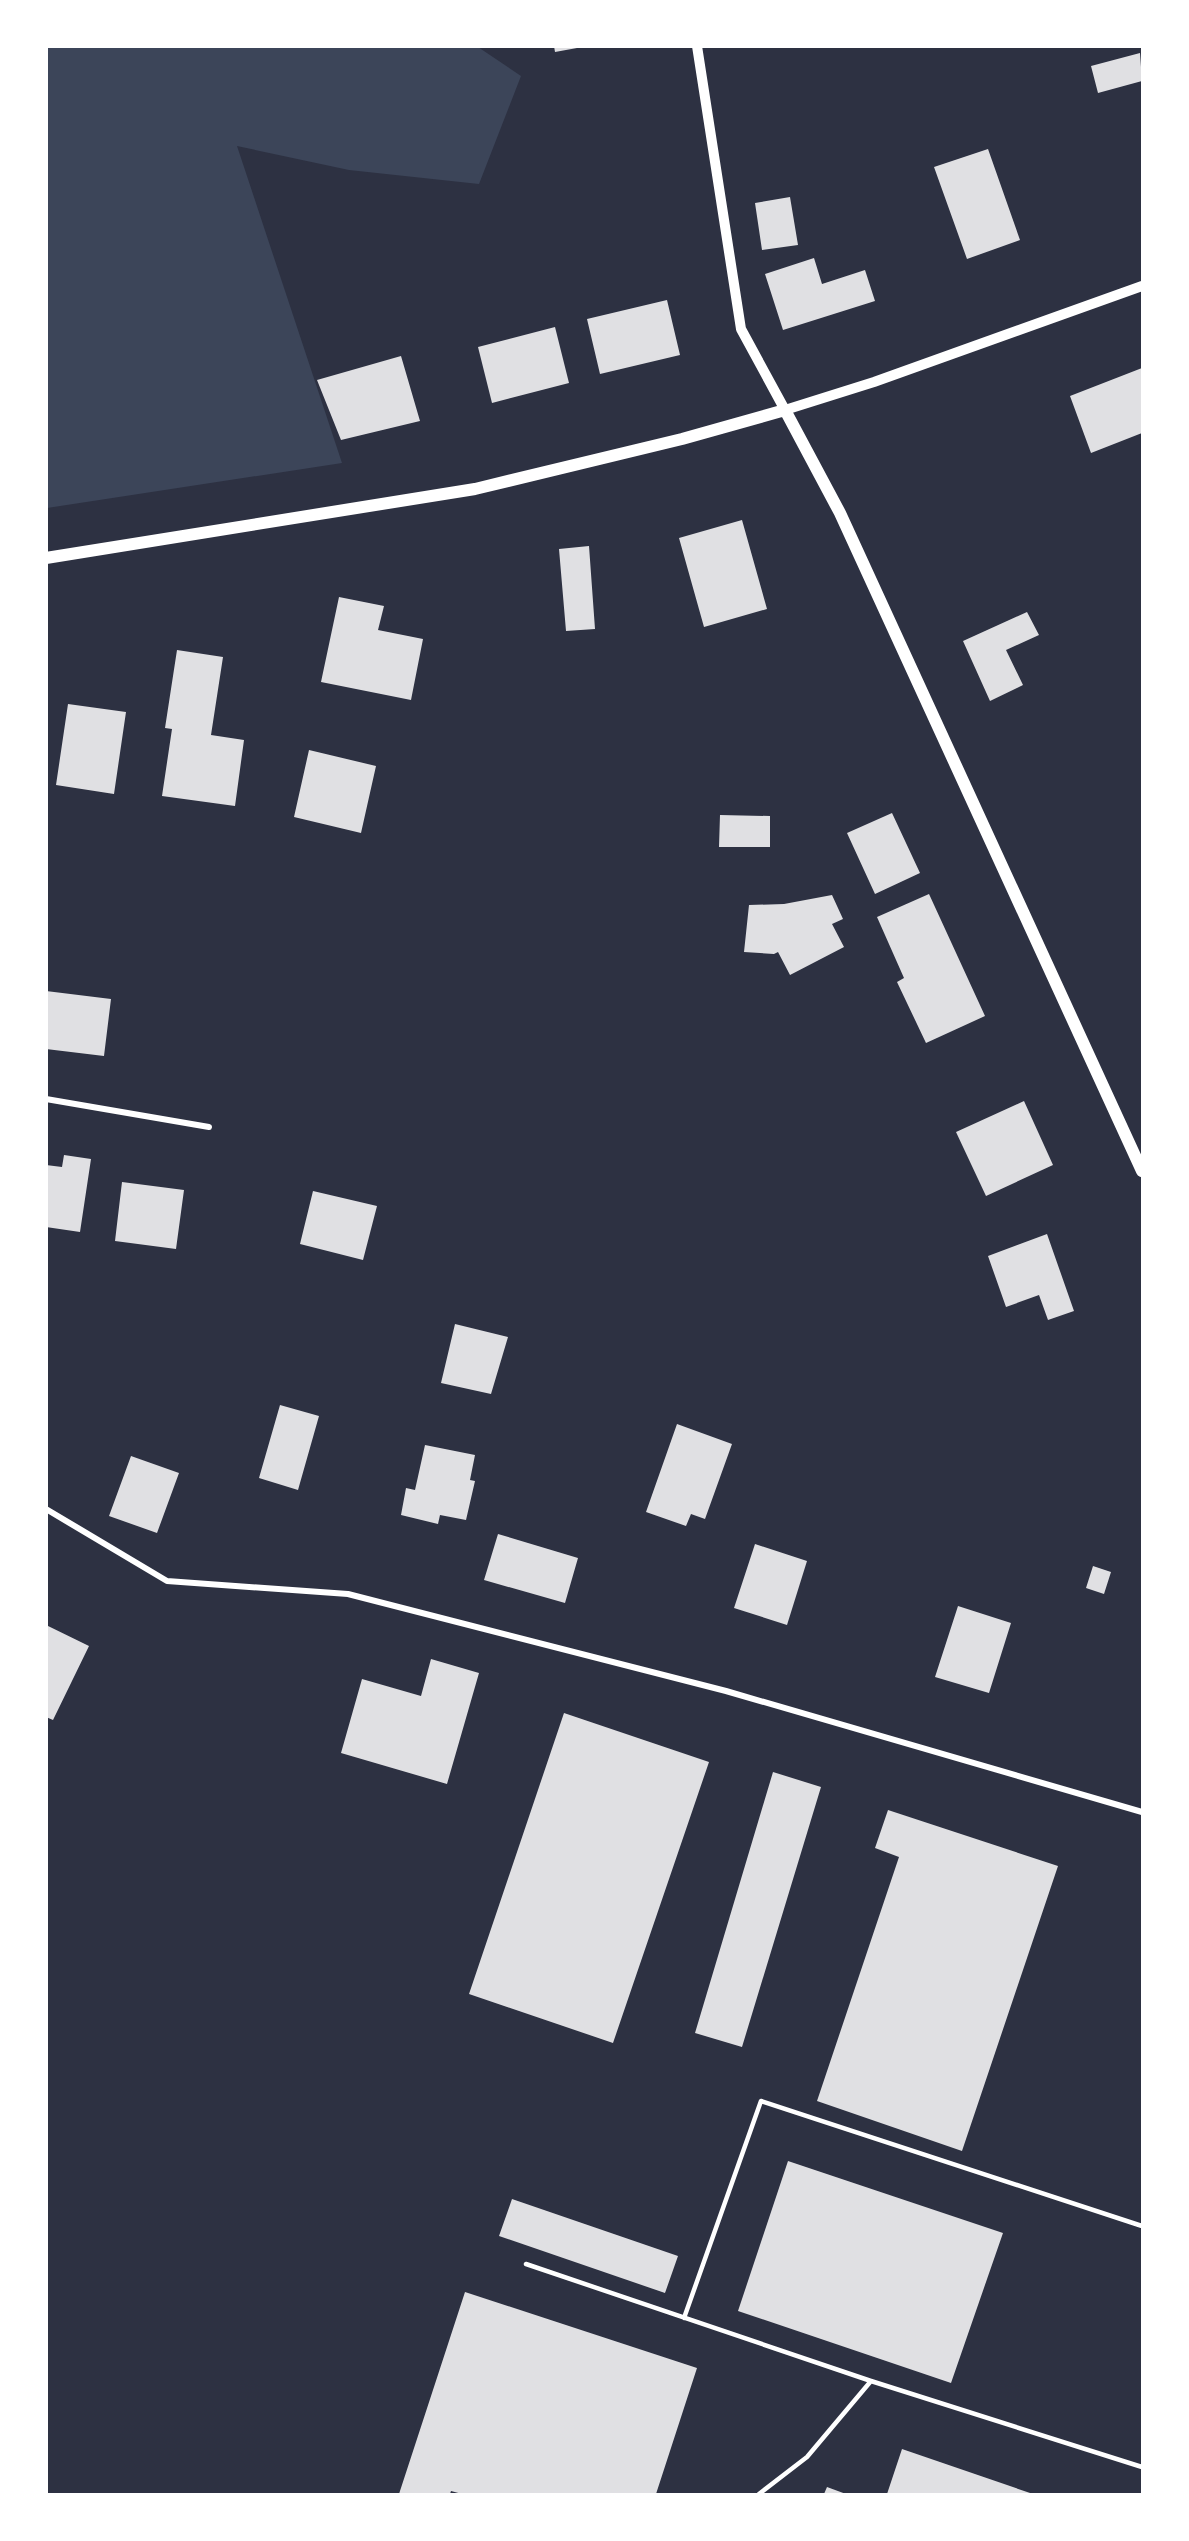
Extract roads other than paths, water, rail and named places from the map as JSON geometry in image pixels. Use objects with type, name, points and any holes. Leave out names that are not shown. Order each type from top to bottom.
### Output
[{"type":"main road","points":[[46,558],[475,489],[682,439],[785,410],[840,513],[1143,1171]]},
{"type":"street","points":[[698,46],[741,329],[785,410],[874,382],[1143,286]]},
{"type":"street","points":[[46,1099],[209,1127]]},
{"type":"street","points":[[46,1509],[167,1581],[348,1594],[726,1691],[1143,1812]]},
{"type":"lane","points":[[684,2318],[761,2101],[1143,2226]]},
{"type":"lane","points":[[526,2264],[871,2380],[1143,2467]]},
{"type":"lane","points":[[759,2494],[807,2457],[871,2380]]}]
